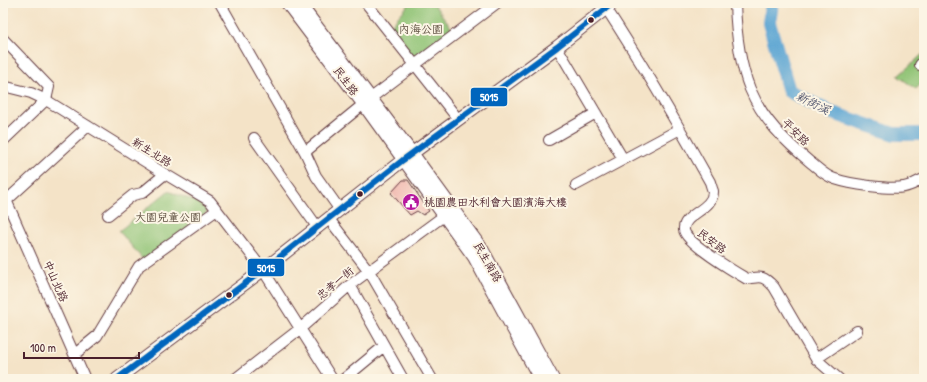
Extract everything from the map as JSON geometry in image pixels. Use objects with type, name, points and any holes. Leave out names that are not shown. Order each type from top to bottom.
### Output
[{"type":"main road","name":"民生路","points":[[286,3],[368,101]]},
{"type":"main road","name":"民生路","points":[[299,3],[408,157]]},
{"type":"main road","points":[[122,378],[408,157],[557,47],[609,6]]},
{"type":"main road","name":"民生南路","points":[[408,157],[449,213],[482,249],[552,379]]},
{"type":"main road","name":"民生南路","points":[[449,213],[540,379]]},
{"type":"street","points":[[220,3],[305,152],[316,176],[340,210]]},
{"type":"street","points":[[366,3],[458,119]]},
{"type":"street","points":[[305,152],[414,65],[497,3]]},
{"type":"street","name":"平安路","points":[[735,3],[735,27],[739,55],[751,90],[766,118],[786,142],[824,174],[835,179],[868,186],[893,188],[904,187],[924,179]]},
{"type":"street","name":"民安路","points":[[609,6],[626,40],[710,182],[713,191],[711,198],[706,206],[685,223],[684,230],[687,237],[712,257],[747,279],[759,277],[767,279],[774,287],[816,359],[839,379]]},
{"type":"street","points":[[3,39],[49,87],[46,100],[3,141]]},
{"type":"street","points":[[557,47],[623,159]]},
{"type":"street","name":"新生北路","points":[[3,86],[31,93],[46,100],[210,201],[263,270],[332,379]]},
{"type":"street","points":[[549,140],[596,113]]},
{"type":"street","points":[[5,197],[88,126]]},
{"type":"street","points":[[576,185],[680,129]]},
{"type":"street","points":[[254,138],[318,228]]},
{"type":"street","points":[[108,216],[133,195],[142,193],[165,174]]},
{"type":"street","name":"中山北路","points":[[5,197],[85,379]]},
{"type":"street","points":[[75,354],[97,336],[139,266],[217,210]]},
{"type":"street","name":"忠孝一街","points":[[235,379],[301,328],[350,285],[449,213]]},
{"type":"street","points":[[329,219],[369,271],[432,379]]},
{"type":"street","points":[[350,285],[403,379]]},
{"type":"street","points":[[816,359],[857,331]]},
{"type":"street","points":[[344,379],[384,346]]},
{"type":"green space","name":"內海公園","points":[[410,3],[433,3],[456,34],[414,65],[387,30]]},
{"type":"green space","points":[[924,53],[924,81],[916,89],[898,76]]},
{"type":"green space","name":"大園兒童公園","points":[[168,191],[203,204],[207,213],[144,261],[119,231]]},
{"type":"building","name":"桃園農田水利會大園濱海大樓","points":[[403,180],[408,180],[429,211],[423,215],[417,211],[410,215],[391,193]]},
{"type":"waterway","name":"新街溪","points":[[772,3],[769,23],[789,91],[830,112],[894,134],[924,134]]},
{"type":"transit line","name":"5015","points":[[117,379],[263,270],[403,160],[557,47],[613,3]]},
{"type":"place","name":"桃園農田水利會大園濱海大樓","points":[[411,202]]}]
